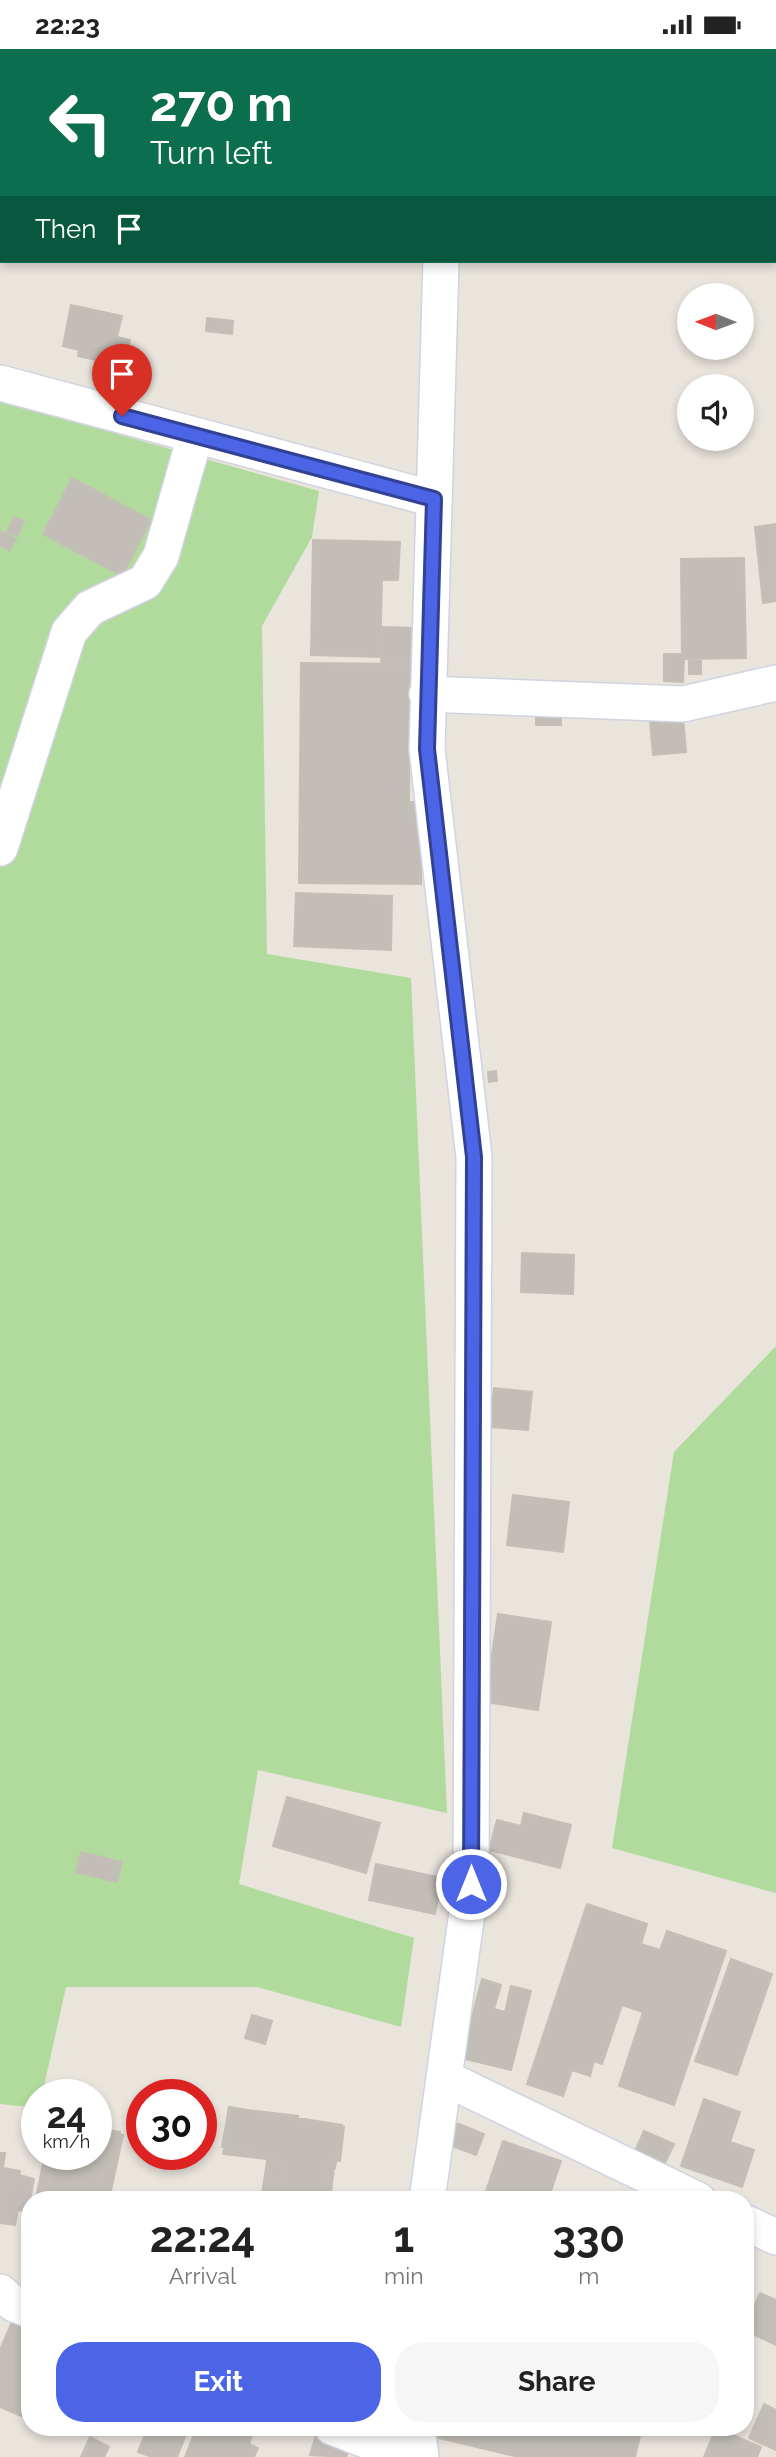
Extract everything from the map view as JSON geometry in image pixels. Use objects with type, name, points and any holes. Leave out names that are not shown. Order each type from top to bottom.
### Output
[{"type":"street","points":[[429,2191],[471,1884],[474,1157],[427,749],[441,263]]},
{"type":"street","points":[[0,383],[434,499]]},
{"type":"street","points":[[0,848],[69,632],[90,608],[145,582],[161,556],[195,436]]},
{"type":"street","points":[[427,694],[683,704],[776,683]]},
{"type":"street","points":[[444,2078],[679,2191]]},
{"type":"street","points":[[754,2227],[776,2237]]},
{"type":"street","points":[[0,2292],[21,2307]]},
{"type":"street","points":[[355,2436],[409,2457]]},
{"type":"street","points":[[418,2436],[421,2457]]},
{"type":"green space","points":[[0,401],[319,491],[312,537],[262,626],[267,954],[411,978],[447,1813],[258,1770],[239,1884],[414,1938],[401,2027],[257,1987],[66,1987],[46,2079],[21,2079],[21,2106],[0,2104]]},
{"type":"green space","points":[[776,1346],[776,1893],[612,1848],[674,1452]]},
{"type":"building","points":[[71,305],[122,316],[117,337],[130,340],[124,366],[78,356],[79,350],[63,346]]},
{"type":"building","points":[[207,318],[233,321],[232,334],[206,331]]},
{"type":"building","points":[[72,478],[151,520],[122,576],[43,534]]},
{"type":"building","points":[[14,517],[24,521],[18,536],[7,532]]},
{"type":"building","points":[[776,524],[776,601],[763,603],[755,527]]},
{"type":"building","points":[[0,531],[16,539],[10,551],[0,546]]},
{"type":"building","points":[[313,540],[400,542],[398,580],[382,580],[380,657],[311,655]]},
{"type":"building","points":[[744,558],[746,658],[682,659],[681,559]]},
{"type":"building","points":[[382,627],[411,628],[411,667],[381,666]]},
{"type":"building","points":[[664,654],[681,654],[684,658],[683,682],[664,681]]},
{"type":"building","points":[[701,660],[701,674],[689,674],[689,661]]},
{"type":"building","points":[[301,663],[410,664],[409,802],[422,802],[421,884],[299,883]]},
{"type":"building","points":[[536,713],[561,713],[561,725],[536,725]]},
{"type":"building","points":[[683,718],[686,752],[653,755],[650,721]]},
{"type":"building","points":[[296,893],[392,896],[391,950],[294,946]]},
{"type":"building","points":[[496,1071],[497,1081],[489,1082],[488,1072]]},
{"type":"building","points":[[522,1253],[574,1255],[573,1294],[521,1292]]},
{"type":"building","points":[[494,1388],[532,1392],[528,1430],[490,1427]]},
{"type":"building","points":[[513,1495],[569,1502],[563,1552],[507,1545]]},
{"type":"building","points":[[498,1614],[551,1622],[538,1710],[485,1702]]},
{"type":"building","points":[[287,1797],[380,1823],[366,1873],[273,1846]]},
{"type":"building","points":[[524,1813],[571,1825],[560,1868],[489,1850],[497,1820],[521,1826]]},
{"type":"building","points":[[81,1852],[122,1862],[117,1882],[76,1872]]},
{"type":"building","points":[[376,1864],[442,1878],[435,1914],[369,1900]]},
{"type":"building","points":[[587,1904],[647,1924],[641,1944],[660,1950],[667,1931],[726,1951],[674,2105],[619,2086],[643,2012],[622,2005],[602,2064],[594,2061],[590,2076],[572,2070],[563,2096],[527,2084]]},
{"type":"building","points":[[731,1959],[772,1974],[737,2075],[695,2061]]},
{"type":"building","points":[[482,1979],[501,1985],[494,2009],[505,2012],[511,1986],[531,1991],[511,2070],[461,2058]]},
{"type":"building","points":[[252,2015],[272,2021],[265,2044],[245,2038]]},
{"type":"building","points":[[704,2099],[740,2112],[730,2142],[754,2150],[742,2187],[681,2166]]},
{"type":"building","points":[[229,2107],[342,2125],[335,2168],[325,2166],[321,2191],[262,2191],[268,2155],[222,2147]]},
{"type":"building","points":[[230,2108],[298,2116],[298,2122],[344,2127],[340,2161],[335,2160],[331,2191],[272,2191],[273,2179],[280,2180],[283,2161],[223,2154]]},
{"type":"building","points":[[454,2122],[484,2134],[476,2155],[446,2144]]},
{"type":"building","points":[[112,2130],[123,2135],[111,2191],[45,2191],[50,2170],[112,2170]]},
{"type":"building","points":[[644,2131],[674,2144],[664,2165],[635,2151]]},
{"type":"building","points":[[503,2141],[561,2161],[551,2191],[486,2191]]},
{"type":"building","points":[[0,2153],[5,2153],[3,2168],[20,2171],[19,2175],[34,2179],[32,2191],[21,2191],[21,2210],[18,2210],[15,2225],[0,2223]]},
{"type":"building","points":[[42,2170],[102,2170],[98,2191],[37,2191]]},
{"type":"building","points":[[0,2174],[10,2176],[1,2214],[0,2214]]},
{"type":"building","points":[[760,2293],[776,2300],[776,2345],[754,2335],[754,2307]]},
{"type":"building","points":[[13,2319],[21,2323],[21,2416],[0,2407],[0,2350]]},
{"type":"building","points":[[764,2404],[776,2410],[776,2450],[749,2438],[754,2436],[754,2427]]},
{"type":"building","points":[[144,2436],[185,2436],[177,2457],[152,2457],[138,2452]]},
{"type":"building","points":[[193,2436],[252,2436],[249,2444],[258,2448],[254,2457],[185,2457]]},
{"type":"building","points":[[316,2436],[338,2436],[352,2441],[346,2457],[310,2455]]},
{"type":"building","points":[[640,2436],[635,2457],[519,2457],[435,2437]]},
{"type":"building","points":[[713,2436],[735,2436],[761,2447],[757,2457],[704,2457]]},
{"type":"building","points":[[90,2437],[109,2447],[104,2457],[81,2457]]},
{"type":"route","points":[[122,416],[434,499],[427,749],[474,1157],[471,1884]]}]
